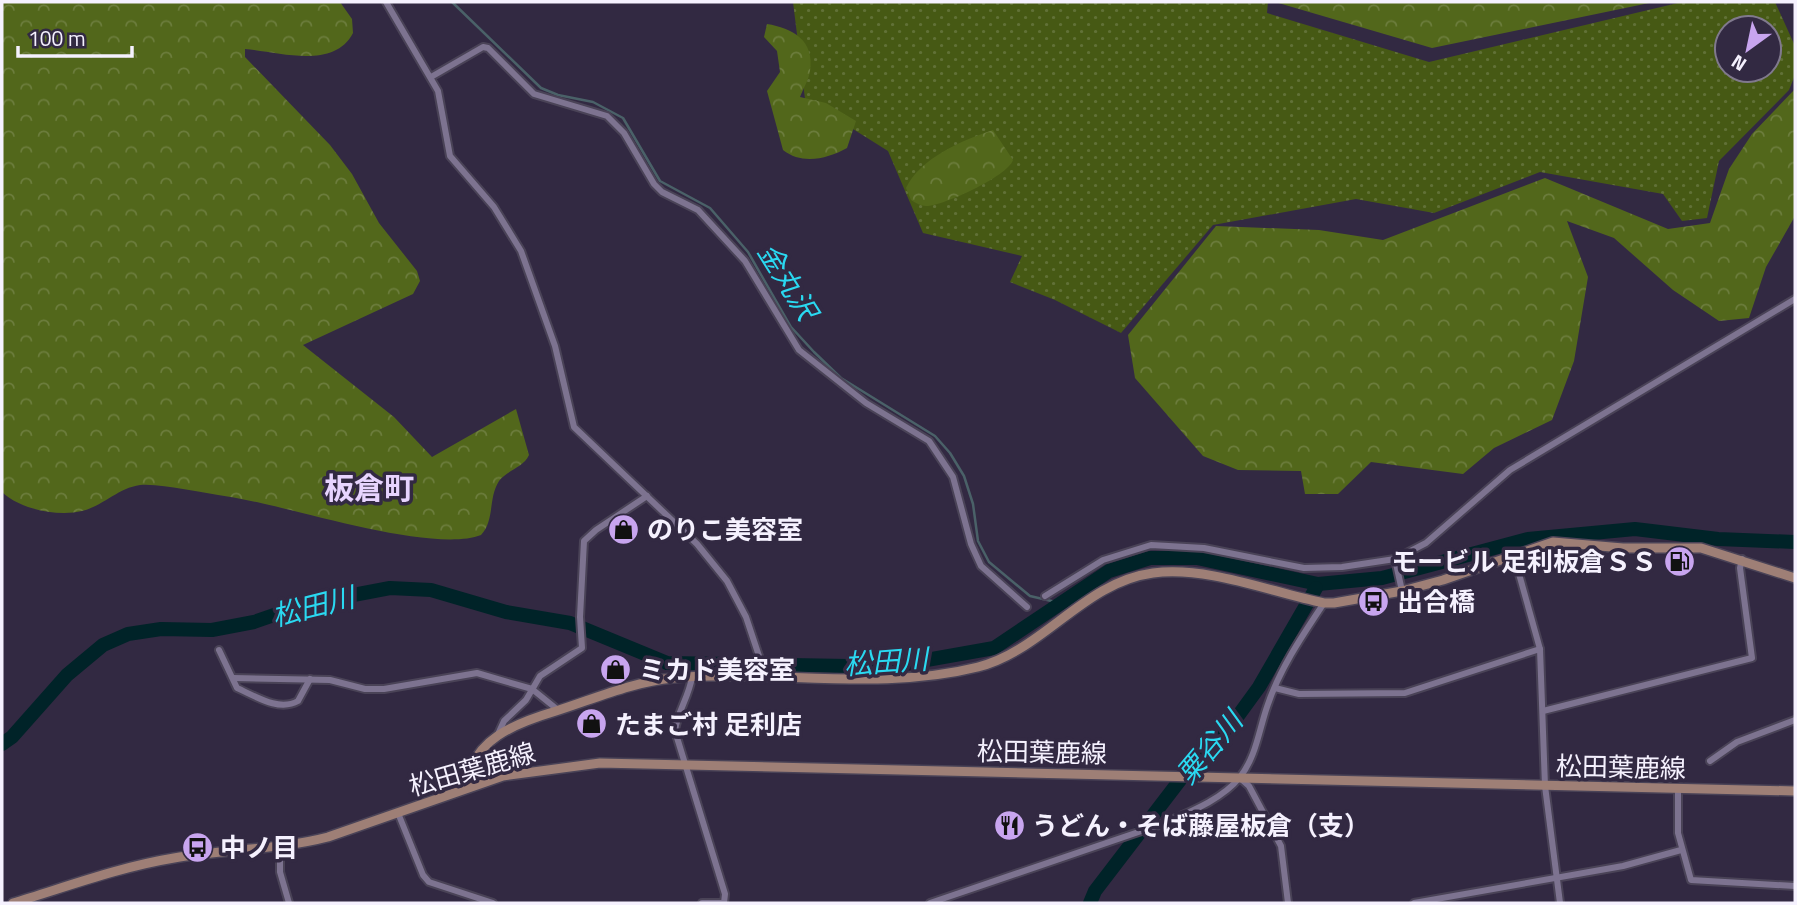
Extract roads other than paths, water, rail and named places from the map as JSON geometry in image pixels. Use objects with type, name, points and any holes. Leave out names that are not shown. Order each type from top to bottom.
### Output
[{"type":"main road","points":[[466,788],[472,768],[499,732],[519,722],[629,686],[692,677],[913,676],[981,666],[1022,648],[1101,592],[1154,573],[1217,578],[1321,603],[1401,589],[1481,569],[1553,542],[1575,542],[1623,548],[1701,548],[1742,559],[1795,579]]},
{"type":"main road","name":"松田葉鹿線","points":[[13,903],[148,863],[328,837],[503,776],[572,765],[685,765],[1795,791]]},
{"type":"street","points":[[386,2],[431,77],[445,115],[450,156],[494,207],[521,251],[555,346],[574,427],[697,544],[727,581],[747,617],[766,677]]},
{"type":"street","points":[[431,77],[482,47],[488,48],[534,93],[607,116],[624,133],[654,184],[662,192],[682,200],[704,215],[745,261],[799,350],[839,384],[916,432],[938,451],[953,477],[971,544],[981,566],[1027,607]]},
{"type":"street","points":[[1045,596],[1103,559],[1152,545],[1204,548],[1312,569],[1396,562],[1426,543],[1513,468],[1795,299]]},
{"type":"street","points":[[499,732],[504,721],[523,705],[544,672],[582,648],[580,617],[584,541],[647,496]]},
{"type":"street","points":[[1514,556],[1540,649],[1545,786],[1560,903]]},
{"type":"street","points":[[1543,711],[1752,658],[1740,568],[1742,559]]},
{"type":"street","points":[[1396,562],[1401,589]]},
{"type":"street","points":[[930,903],[1152,828],[1196,809],[1240,778],[1253,752],[1275,688],[1295,646],[1321,603]]},
{"type":"street","points":[[1275,688],[1299,694],[1405,693],[1540,649]]},
{"type":"street","points":[[219,650],[237,688],[285,705],[298,701],[310,679]]},
{"type":"street","points":[[233,678],[310,679],[384,689],[477,673],[532,689],[558,710]]},
{"type":"street","points":[[692,677],[688,697],[676,718],[675,731],[725,894],[723,903],[702,903]]},
{"type":"street","points":[[1710,761],[1737,742],[1795,720]]},
{"type":"street","points":[[1240,778],[1249,786],[1281,846],[1288,903]]},
{"type":"street","points":[[1678,788],[1681,850],[1691,880],[1795,886]]},
{"type":"street","points":[[398,813],[423,875],[429,882],[493,903]]},
{"type":"street","points":[[280,845],[280,872],[289,903]]},
{"type":"street","points":[[1414,903],[1623,866],[1681,850]]},
{"type":"waterway","name":"金丸沢","points":[[452,2],[541,88],[558,95],[593,102],[623,118],[660,181],[710,208],[748,252],[791,327],[814,352],[841,378],[935,436],[950,453],[964,476],[973,504],[978,541],[989,562],[1030,596],[1060,603]]},
{"type":"waterway","name":"松田川","points":[[2,744],[12,737],[67,675],[103,645],[128,634],[161,629],[212,630],[254,622],[306,604],[390,588],[431,590],[506,612],[570,623],[667,663],[848,666],[904,664],[994,648],[1109,571],[1150,558],[1197,558],[1318,584],[1382,578],[1528,539],[1635,529],[1718,539],[1795,542]]},
{"type":"waterway","name":"粟谷川","points":[[1090,903],[1095,891],[1190,767],[1235,720],[1259,687],[1316,588]]},
{"type":"place","name":"のりこ美容室","points":[[624,529]]},
{"type":"place","name":"モービル 足利板倉ＳＳ","points":[[1680,561]]},
{"type":"place","name":"出合橋","points":[[1374,601]]},
{"type":"place","name":"ミカド美容室","points":[[616,669]]},
{"type":"place","name":"たまご村 足利店","points":[[592,724]]},
{"type":"place","name":"うどん・そば藤屋板倉（支）","points":[[1009,825]]},
{"type":"place","name":"中ノ目","points":[[197,847]]},
{"type":"district","name":"板倉町","points":[[369,488]]}]
